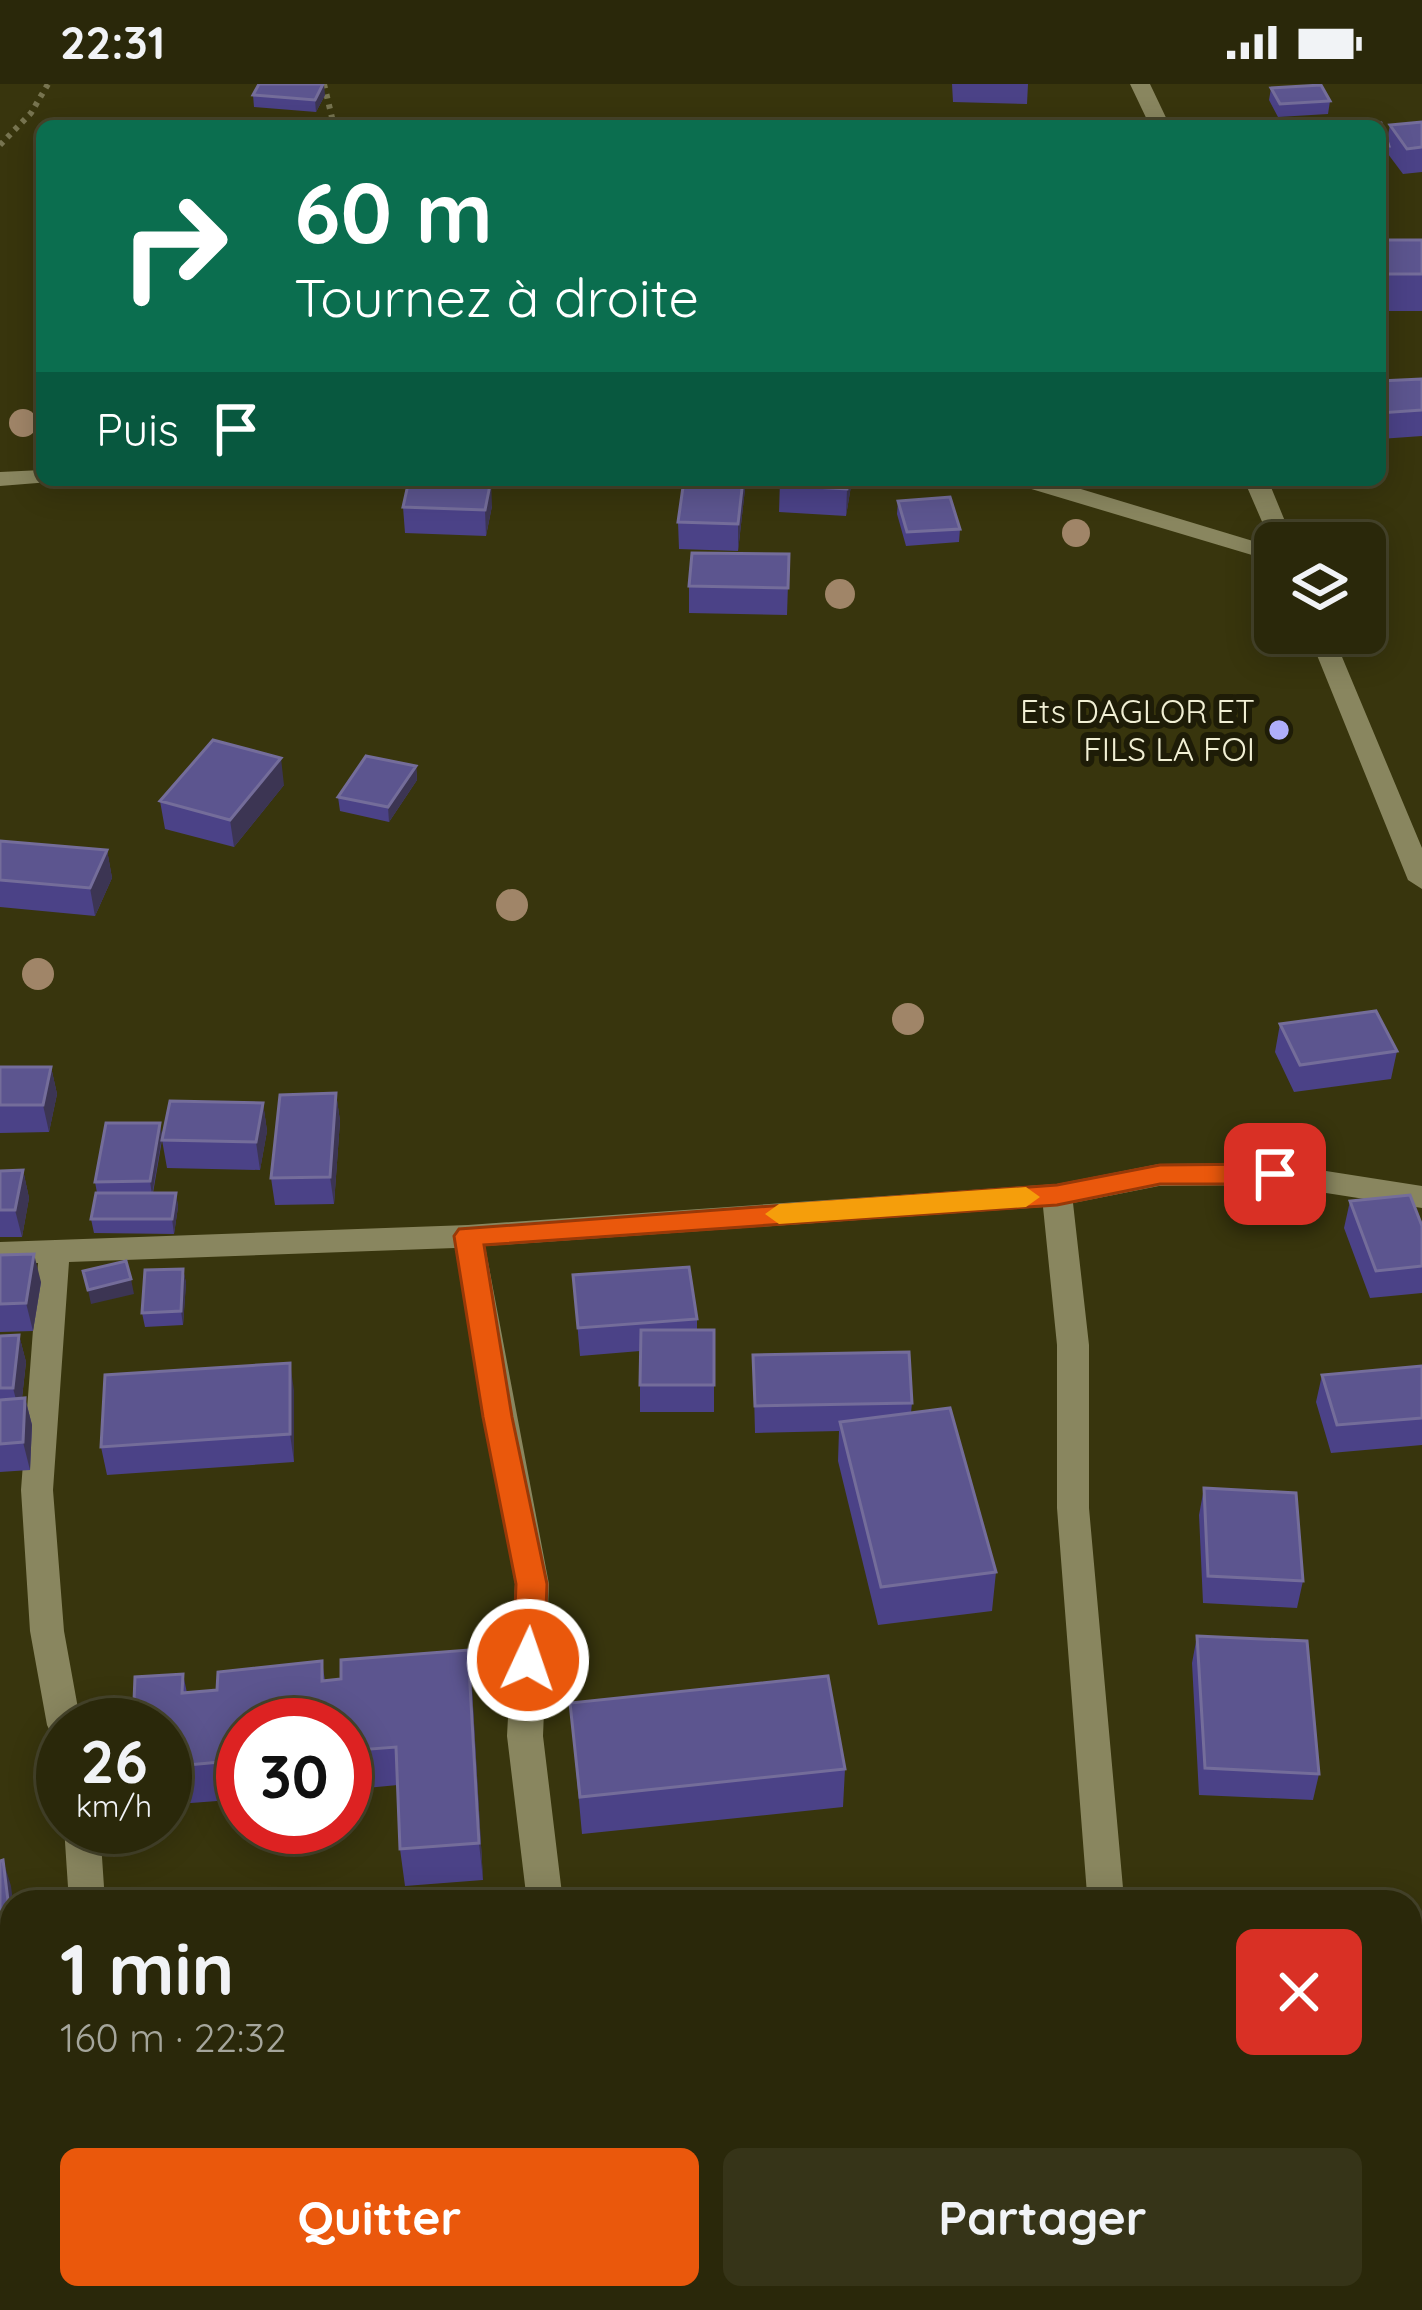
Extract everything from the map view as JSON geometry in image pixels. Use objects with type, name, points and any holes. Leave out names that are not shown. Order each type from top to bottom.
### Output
[{"type":"street","points":[[1140,84],[1157,120]]},
{"type":"street","points":[[0,479],[36,477]]},
{"type":"street","points":[[1046,486],[1254,549]]},
{"type":"street","points":[[1258,486],[1273,522]]},
{"type":"street","points":[[1329,654],[1422,880]]},
{"type":"street","points":[[0,1252],[54,1254],[468,1236],[1057,1195],[1160,1175],[1275,1174],[1422,1197]]},
{"type":"street","points":[[1057,1195],[1073,1345],[1073,1508],[1103,1890]]},
{"type":"street","points":[[468,1236],[497,1417],[532,1584],[525,1736],[544,1890]]},
{"type":"street","points":[[54,1254],[37,1490],[47,1631],[59,1698]]},
{"type":"street","points":[[84,1854],[86,1890]]},
{"type":"path","points":[[0,145],[31,113],[48,84]]},
{"type":"path","points":[[324,84],[333,120]]},
{"type":"building","points":[[259,84],[323,84],[315,100],[253,95]]},
{"type":"building","points":[[1321,85],[1330,101],[1280,104],[1271,88]]},
{"type":"building","points":[[1422,122],[1422,147],[1407,149],[1390,125]]},
{"type":"building","points":[[1386,240],[1422,240],[1422,274],[1386,274]]},
{"type":"building","points":[[1422,379],[1422,410],[1386,413],[1386,381]]},
{"type":"building","points":[[408,486],[490,486],[485,510],[403,507]]},
{"type":"building","points":[[683,486],[742,486],[738,524],[678,522]]},
{"type":"building","points":[[950,497],[960,529],[907,532],[898,501]]},
{"type":"building","points":[[692,553],[789,554],[788,588],[689,586]]},
{"type":"building","points":[[213,740],[281,758],[230,820],[160,801]]},
{"type":"building","points":[[366,756],[416,766],[388,807],[338,797]]},
{"type":"building","points":[[0,841],[107,850],[90,888],[0,880]]},
{"type":"building","points":[[1376,1011],[1397,1051],[1300,1065],[1280,1024]]},
{"type":"building","points":[[0,1067],[51,1067],[43,1105],[0,1105]]},
{"type":"building","points":[[336,1093],[330,1177],[271,1178],[280,1095]]},
{"type":"building","points":[[170,1101],[263,1103],[256,1142],[162,1140]]},
{"type":"building","points":[[106,1123],[160,1123],[150,1181],[95,1182]]},
{"type":"building","points":[[23,1170],[15,1210],[0,1210],[0,1171]]},
{"type":"building","points":[[96,1193],[176,1193],[172,1219],[91,1219]]},
{"type":"building","points":[[1410,1195],[1422,1226],[1422,1266],[1376,1271],[1350,1201]]},
{"type":"building","points":[[34,1254],[26,1303],[0,1304],[0,1255]]},
{"type":"building","points":[[126,1261],[131,1279],[88,1290],[83,1271]]},
{"type":"building","points":[[689,1267],[697,1319],[578,1328],[573,1275]]},
{"type":"building","points":[[183,1269],[181,1311],[142,1313],[145,1270]]},
{"type":"building","points":[[641,1330],[714,1330],[714,1385],[640,1385]]},
{"type":"building","points":[[19,1335],[13,1388],[0,1388],[0,1336]]},
{"type":"building","points":[[909,1352],[912,1403],[755,1406],[753,1355]]},
{"type":"building","points":[[290,1363],[290,1434],[101,1447],[105,1375]]},
{"type":"building","points":[[1422,1366],[1422,1418],[1337,1425],[1322,1375]]},
{"type":"building","points":[[25,1398],[23,1442],[0,1444],[0,1400]]},
{"type":"building","points":[[950,1408],[996,1572],[881,1587],[840,1422]]},
{"type":"building","points":[[1204,1488],[1296,1493],[1303,1581],[1208,1576]]},
{"type":"building","points":[[1197,1636],[1307,1641],[1319,1774],[1205,1768]]},
{"type":"building","points":[[468,1650],[479,1843],[400,1849],[396,1747],[372,1749],[372,1698],[216,1698],[216,1762],[192,1765],[192,1698],[134,1698],[135,1677],[183,1674],[182,1693],[217,1690],[218,1672],[322,1661],[322,1681],[341,1679],[341,1660]]},
{"type":"building","points":[[828,1676],[845,1769],[580,1797],[570,1703]]},
{"type":"building","points":[[3,1860],[7,1890],[0,1890]]},
{"type":"slow traffic","points":[[779,1214],[1026,1197]]},
{"type":"place","name":"Ets DAGLOR ET FILS LA FOI","points":[[1279,730]]},
{"type":"route","points":[[528,1660],[532,1584],[497,1417],[468,1236],[1057,1195],[1160,1175],[1275,1174]]}]
